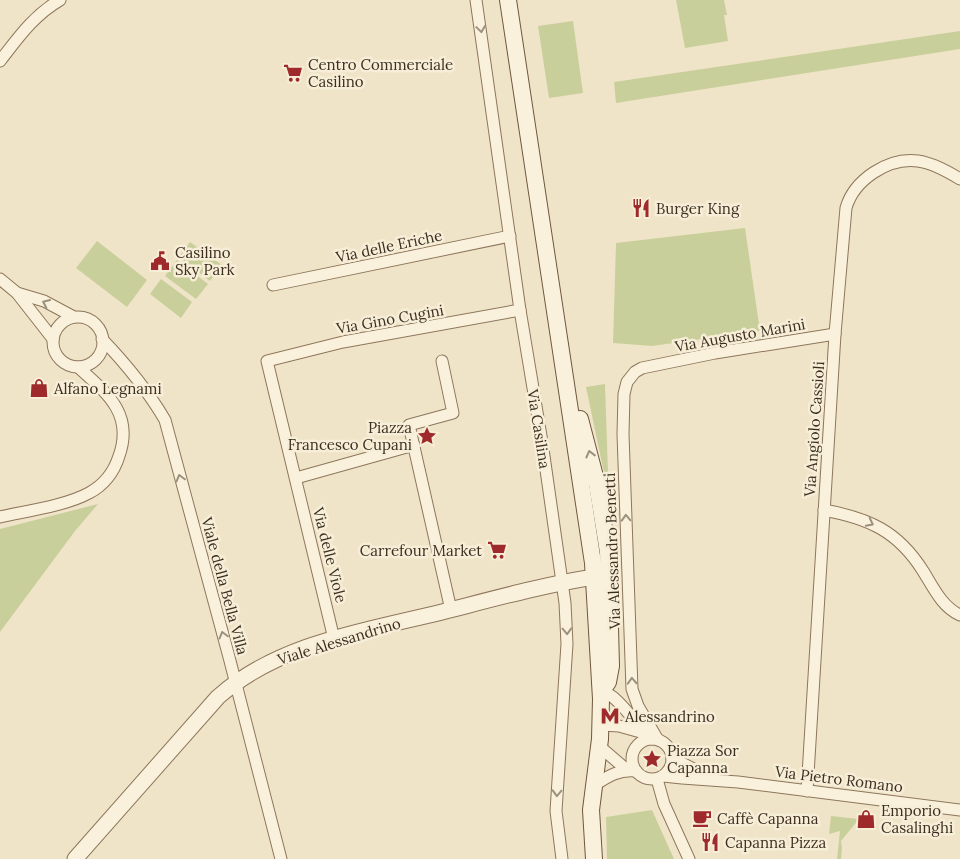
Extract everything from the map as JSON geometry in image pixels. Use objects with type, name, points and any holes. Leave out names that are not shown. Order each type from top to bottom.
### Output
[{"type":"main road","points":[[508,0],[594,577],[601,691],[601,725],[591,818],[594,859]]},
{"type":"main road","points":[[564,377],[577,407],[590,455],[600,499],[608,552],[611,666],[608,682],[601,691]]},
{"type":"street","points":[[0,61],[34,19],[45,8],[60,0]]},
{"type":"street","name":"Via Casilina","points":[[476,0],[520,310],[563,582],[567,644],[556,811],[562,859]]},
{"type":"street","name":"Via Angiolo Cassioli","points":[[807,791],[835,334],[844,218],[848,199],[858,185],[872,174],[885,167],[908,161],[929,164],[960,179]]},
{"type":"street","name":"Via delle Eriche","points":[[273,285],[510,236]]},
{"type":"street","name":"Viale della Bella Villa","points":[[0,279],[17,293],[53,338],[57,355],[62,361],[70,366],[78,367],[105,391],[116,406],[123,421],[123,445],[116,468],[103,484],[88,494],[70,501],[0,517]]},
{"type":"street","name":"Viale della Bella Villa","points":[[17,293],[44,301],[74,317],[90,320],[97,326],[102,339],[118,356],[165,420],[281,859]]},
{"type":"street","name":"Via Gino Cugini","points":[[267,361],[343,342],[520,310]]},
{"type":"street","points":[[53,338],[60,324],[74,317]]},
{"type":"street","name":"Via Augusto Marini","points":[[649,366],[715,352],[835,334]]},
{"type":"street","points":[[78,367],[96,359],[102,347],[102,339]]},
{"type":"street","name":"Via delle Viole","points":[[267,361],[334,639]]},
{"type":"street","points":[[442,361],[453,413],[409,425],[451,610]]},
{"type":"street","name":"Via Alessandro Benetti","points":[[649,366],[635,372],[625,386],[623,434],[632,689],[651,737]]},
{"type":"street","points":[[296,478],[414,445]]},
{"type":"street","points":[[824,510],[867,521],[897,540],[915,559],[942,600],[960,616]]},
{"type":"street","name":"Viale Alessandrino","points":[[75,859],[218,697],[235,683],[283,656],[334,639],[563,582],[594,577]]},
{"type":"street","points":[[601,691],[612,696],[651,737]]},
{"type":"street","points":[[599,746],[644,778],[660,777],[670,768],[672,758],[668,747],[651,737],[619,726],[601,725]]},
{"type":"street","points":[[631,770],[634,750],[643,741],[651,737]]},
{"type":"street","name":"Via Pietro Romano","points":[[672,758],[714,779]]},
{"type":"street","points":[[594,786],[613,774],[631,770]]},
{"type":"street","points":[[660,777],[664,804],[689,859]]},
{"type":"street","name":"Via Pietro Romano","points":[[660,777],[714,779],[960,810]]},
{"type":"green space","points":[[676,0],[724,0],[727,15],[724,15],[728,41],[685,48]]},
{"type":"green space","points":[[573,21],[583,93],[549,98],[538,26]]},
{"type":"green space","points":[[960,31],[960,49],[616,103],[614,82]]},
{"type":"green space","points":[[745,228],[760,331],[652,346],[613,343],[616,243]]},
{"type":"green space","points":[[97,241],[147,280],[127,307],[76,268]]},
{"type":"green space","points":[[190,242],[222,265],[210,281],[179,257]]},
{"type":"green space","points":[[177,260],[208,284],[196,299],[165,276]]},
{"type":"green space","points":[[161,279],[192,302],[181,318],[150,294]]},
{"type":"green space","points":[[605,384],[608,473],[607,479],[586,387]]},
{"type":"green space","points":[[98,504],[75,531],[0,632],[0,529]]},
{"type":"green space","points":[[652,810],[674,859],[607,859],[606,817]]},
{"type":"green space","points":[[831,816],[859,819],[841,841],[841,859],[837,859],[840,831],[829,834]]},
{"type":"place","name":"Centro Commerciale Casilino","points":[[293,73]]},
{"type":"place","name":"Burger King","points":[[641,208]]},
{"type":"place","name":"Casilino Sky Park","points":[[160,261]]},
{"type":"place","name":"Alfano Legnami","points":[[39,388]]},
{"type":"place","name":"Piazza Francesco Cupani","points":[[427,436]]},
{"type":"place","name":"Carrefour Market","points":[[497,550]]},
{"type":"place","name":"Alessandrino","points":[[610,716]]},
{"type":"place","name":"Piazza Sor Capanna","points":[[652,759]]},
{"type":"place","name":"Caffè Capanna","points":[[702,818]]},
{"type":"place","name":"Emporio Casalinghi","points":[[866,819]]},
{"type":"place","name":"Capanna Pizza","points":[[710,842]]}]
